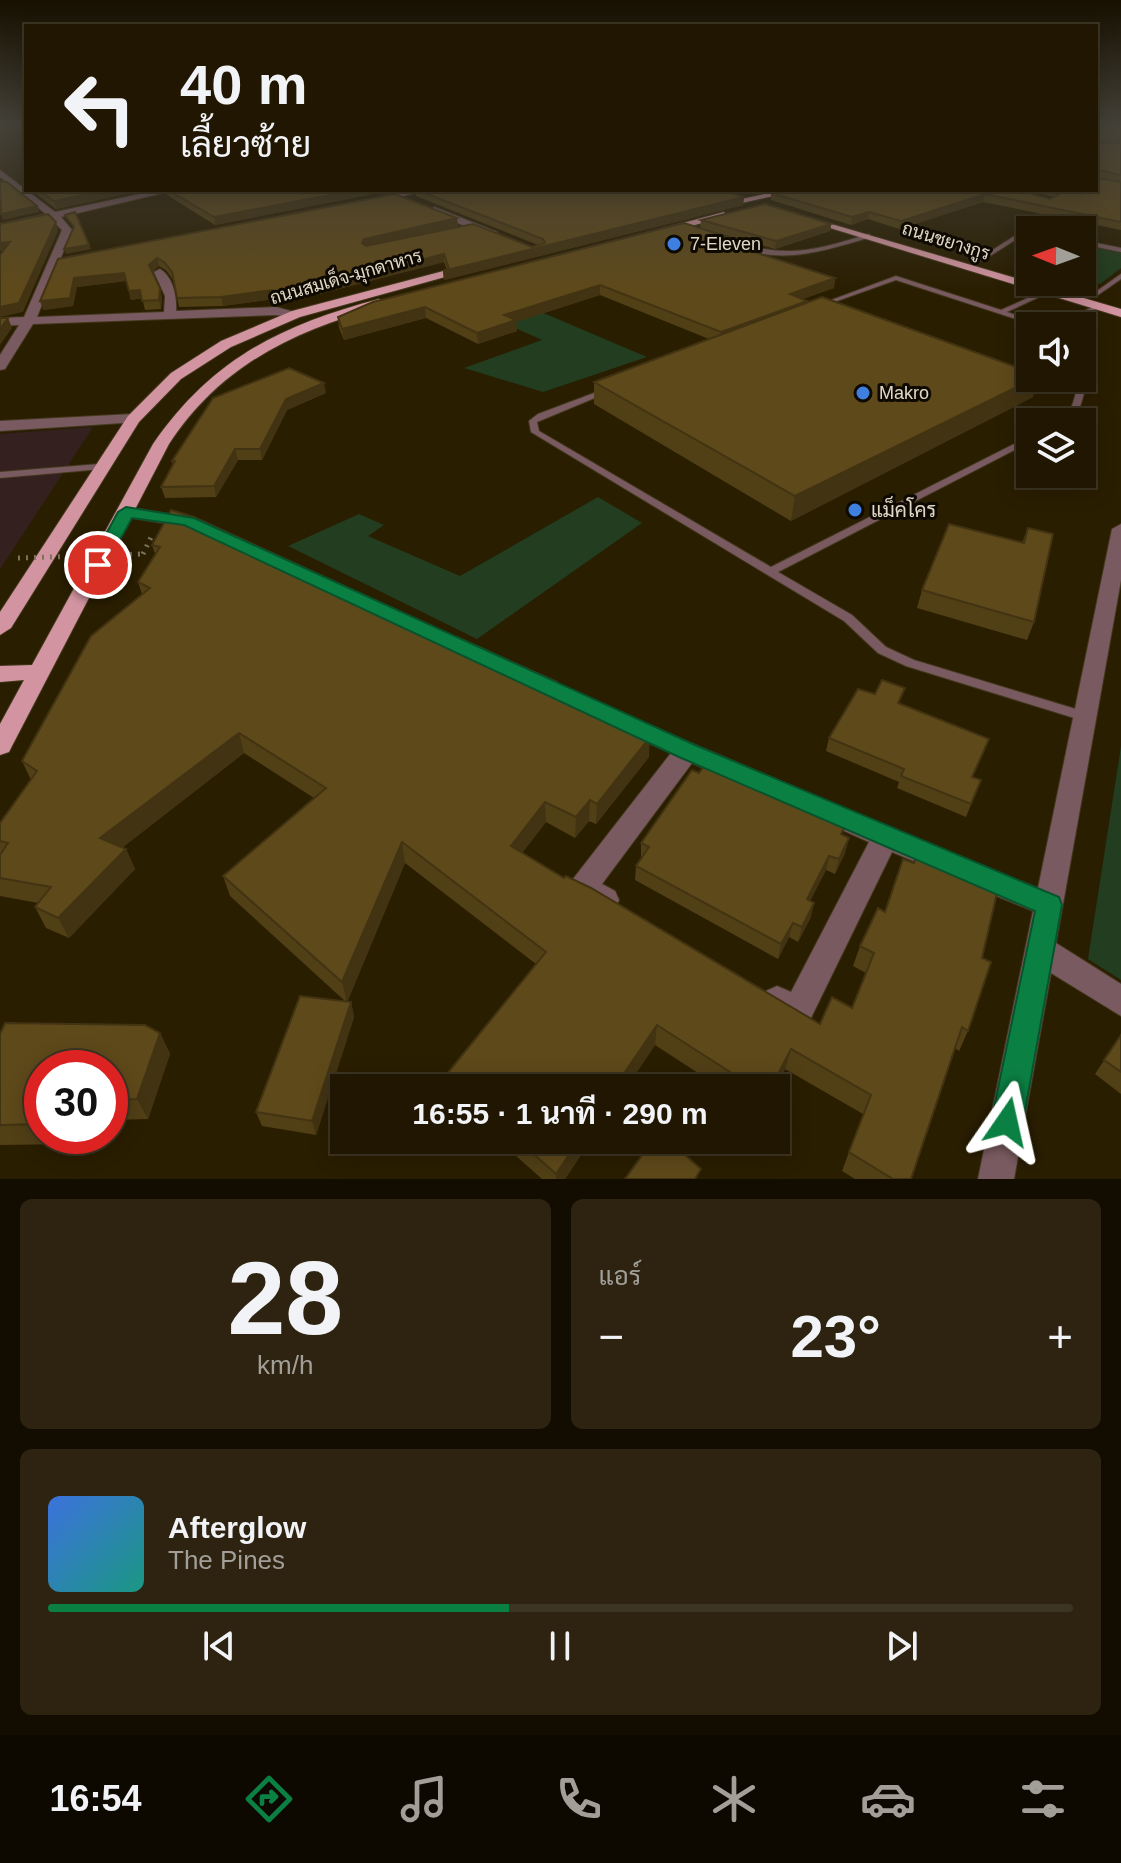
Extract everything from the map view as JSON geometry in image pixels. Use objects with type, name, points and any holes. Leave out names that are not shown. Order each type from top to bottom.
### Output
[{"type":"main road","points":[[649,234],[773,203],[793,192]]},
{"type":"main road","points":[[726,193],[773,203]]},
{"type":"main road","points":[[655,221],[745,195]]},
{"type":"main road","name":"ถนนชยางกูร","points":[[1016,271],[794,209],[869,236],[1016,276]]},
{"type":"main road","name":"ถนนสมเด็จ-มุกดาหาร","points":[[0,628],[99,467],[133,419],[176,376],[226,344],[296,314],[489,269],[322,321],[273,342],[229,368],[196,396],[172,425],[0,746]]},
{"type":"main road","name":"ถนนชยางกูร","points":[[1084,296],[1121,313]]},
{"type":"main road","name":"ถนนชยางกูร","points":[[1097,300],[1121,302]]},
{"type":"main road","points":[[0,674],[40,672]]},
{"type":"street","points":[[0,366],[29,320],[67,230],[8,180]]},
{"type":"street","points":[[0,227],[154,192]]},
{"type":"street","points":[[391,192],[499,236]]},
{"type":"street","points":[[354,204],[413,192]]},
{"type":"street","points":[[53,263],[68,260]]},
{"type":"street","points":[[160,272],[171,296],[170,316]]},
{"type":"street","points":[[0,322],[276,311],[296,314]]},
{"type":"street","points":[[0,426],[133,419]]},
{"type":"street","points":[[126,512],[188,521],[217,533]]},
{"type":"street","points":[[996,1179],[1121,529]]},
{"type":"street","points":[[438,636],[567,696]]},
{"type":"street","points":[[608,714],[885,838],[1049,905]]},
{"type":"street","points":[[623,910],[583,887],[687,751]]},
{"type":"street","points":[[757,990],[797,1013],[885,838]]},
{"type":"street","points":[[1040,949],[1121,1001]]},
{"type":"lane","points":[[0,185],[12,183]]},
{"type":"lane","points":[[679,226],[693,231]]},
{"type":"lane","points":[[459,230],[474,227]]},
{"type":"lane","points":[[734,244],[762,253],[801,256],[869,236]]},
{"type":"lane","points":[[980,260],[1016,237]]},
{"type":"lane","points":[[1096,245],[1121,250]]},
{"type":"lane","points":[[1078,312],[1097,300],[1121,276]]},
{"type":"lane","points":[[814,313],[824,303],[896,278],[1016,317]]},
{"type":"lane","points":[[1001,312],[1032,296]]},
{"type":"lane","points":[[613,389],[533,421],[535,432],[848,618],[882,650],[910,663],[1084,716]]},
{"type":"lane","points":[[770,572],[1016,446]]},
{"type":"lane","points":[[0,475],[99,467]]},
{"type":"path","points":[[18,558],[143,554],[156,529]]},
{"type":"shaded area","points":[[93,427],[65,470],[0,569],[0,434]]},
{"type":"green space","points":[[1096,247],[1121,252],[1121,268],[1100,284],[1096,283]]},
{"type":"green space","points":[[527,306],[647,357],[543,392],[464,368],[542,340],[493,318]]},
{"type":"green space","points":[[598,497],[642,523],[477,639],[288,546],[359,514],[384,525],[368,536],[460,576]]},
{"type":"green space","points":[[1121,746],[1121,980],[1088,959]]},
{"type":"building","points":[[1098,180],[1121,182],[1121,222],[985,194],[901,221],[869,212],[852,217],[771,193],[1025,192],[1050,199],[1058,192],[1098,192]]},
{"type":"building","points":[[0,182],[7,182],[37,206],[1,214]]},
{"type":"building","points":[[41,192],[99,192],[54,201]]},
{"type":"building","points":[[171,192],[345,192],[214,217]]},
{"type":"building","points":[[422,192],[729,192],[744,197],[443,271],[449,269],[444,254],[278,296],[272,290],[221,297],[177,298],[172,272],[157,258],[149,265],[160,288],[159,300],[142,301],[140,290],[129,291],[124,273],[74,278],[70,298],[40,301],[58,259],[395,194],[457,218],[364,239],[362,243],[366,246],[473,224],[532,247],[545,243],[543,239]]},
{"type":"building","points":[[765,204],[831,224],[776,241],[701,220]]},
{"type":"building","points":[[75,212],[89,245],[64,249],[74,227],[65,215]]},
{"type":"building","points":[[48,214],[56,222],[19,303],[0,307],[0,255],[10,242],[0,243],[0,224]]},
{"type":"building","points":[[684,223],[755,246],[745,249],[835,278],[790,294],[807,301],[721,332],[600,285],[504,315],[516,320],[477,333],[425,307],[342,329],[338,317],[373,302]]},
{"type":"building","points":[[822,297],[1016,367],[1016,387],[795,496],[594,382]]},
{"type":"building","points":[[0,318],[8,318],[0,329]]},
{"type":"building","points":[[289,368],[324,383],[286,399],[260,449],[235,449],[214,486],[161,487],[175,461],[172,461],[213,398]]},
{"type":"building","points":[[171,510],[194,517],[482,649],[475,655],[479,659],[525,679],[532,672],[650,726],[644,734],[650,737],[597,804],[590,800],[576,817],[545,802],[511,846],[564,878],[566,876],[591,888],[820,1024],[832,997],[852,1008],[874,953],[860,946],[878,908],[885,912],[903,859],[914,863],[919,846],[994,876],[990,890],[997,893],[982,958],[991,962],[968,1031],[962,1027],[911,1179],[893,1179],[849,1152],[871,1095],[791,1049],[778,1074],[733,1074],[657,1025],[624,1074],[447,1074],[546,952],[402,842],[342,982],[223,876],[326,788],[239,733],[100,838],[126,849],[58,918],[35,907],[51,887],[0,878],[0,855],[8,843],[0,841],[0,823],[37,771],[22,761],[91,636],[150,588],[138,582],[160,547],[152,545]]},
{"type":"building","points":[[949,524],[1024,543],[1028,528],[1053,534],[1034,622],[922,590]]},
{"type":"building","points":[[882,680],[905,688],[898,703],[989,739],[972,777],[981,780],[971,804],[901,776],[904,769],[829,738],[858,689],[875,694]]},
{"type":"building","points":[[707,762],[848,822],[841,834],[849,838],[839,859],[829,856],[807,899],[814,903],[802,927],[793,923],[781,944],[636,866],[649,847],[641,843],[692,770],[699,773]]},
{"type":"building","points":[[300,996],[351,1002],[312,1121],[256,1112]]},
{"type":"building","points":[[5,1023],[145,1025],[160,1033],[137,1099],[128,1099],[128,1050],[24,1050],[24,1124],[0,1125],[0,1034]]},
{"type":"building","points":[[1121,1035],[1121,1072],[1104,1060]]},
{"type":"building","points":[[534,1154],[570,1154],[556,1174]]},
{"type":"building","points":[[643,1154],[684,1154],[701,1169],[695,1179],[625,1179]]},
{"type":"place","name":"7-Eleven","points":[[674,244]]},
{"type":"place","name":"Makro","points":[[863,393]]},
{"type":"place","name":"แม็คโคร","points":[[855,510]]},
{"type":"route","points":[[98,565],[126,512],[188,521],[687,751],[885,838],[1049,905],[1007,1122]]}]
